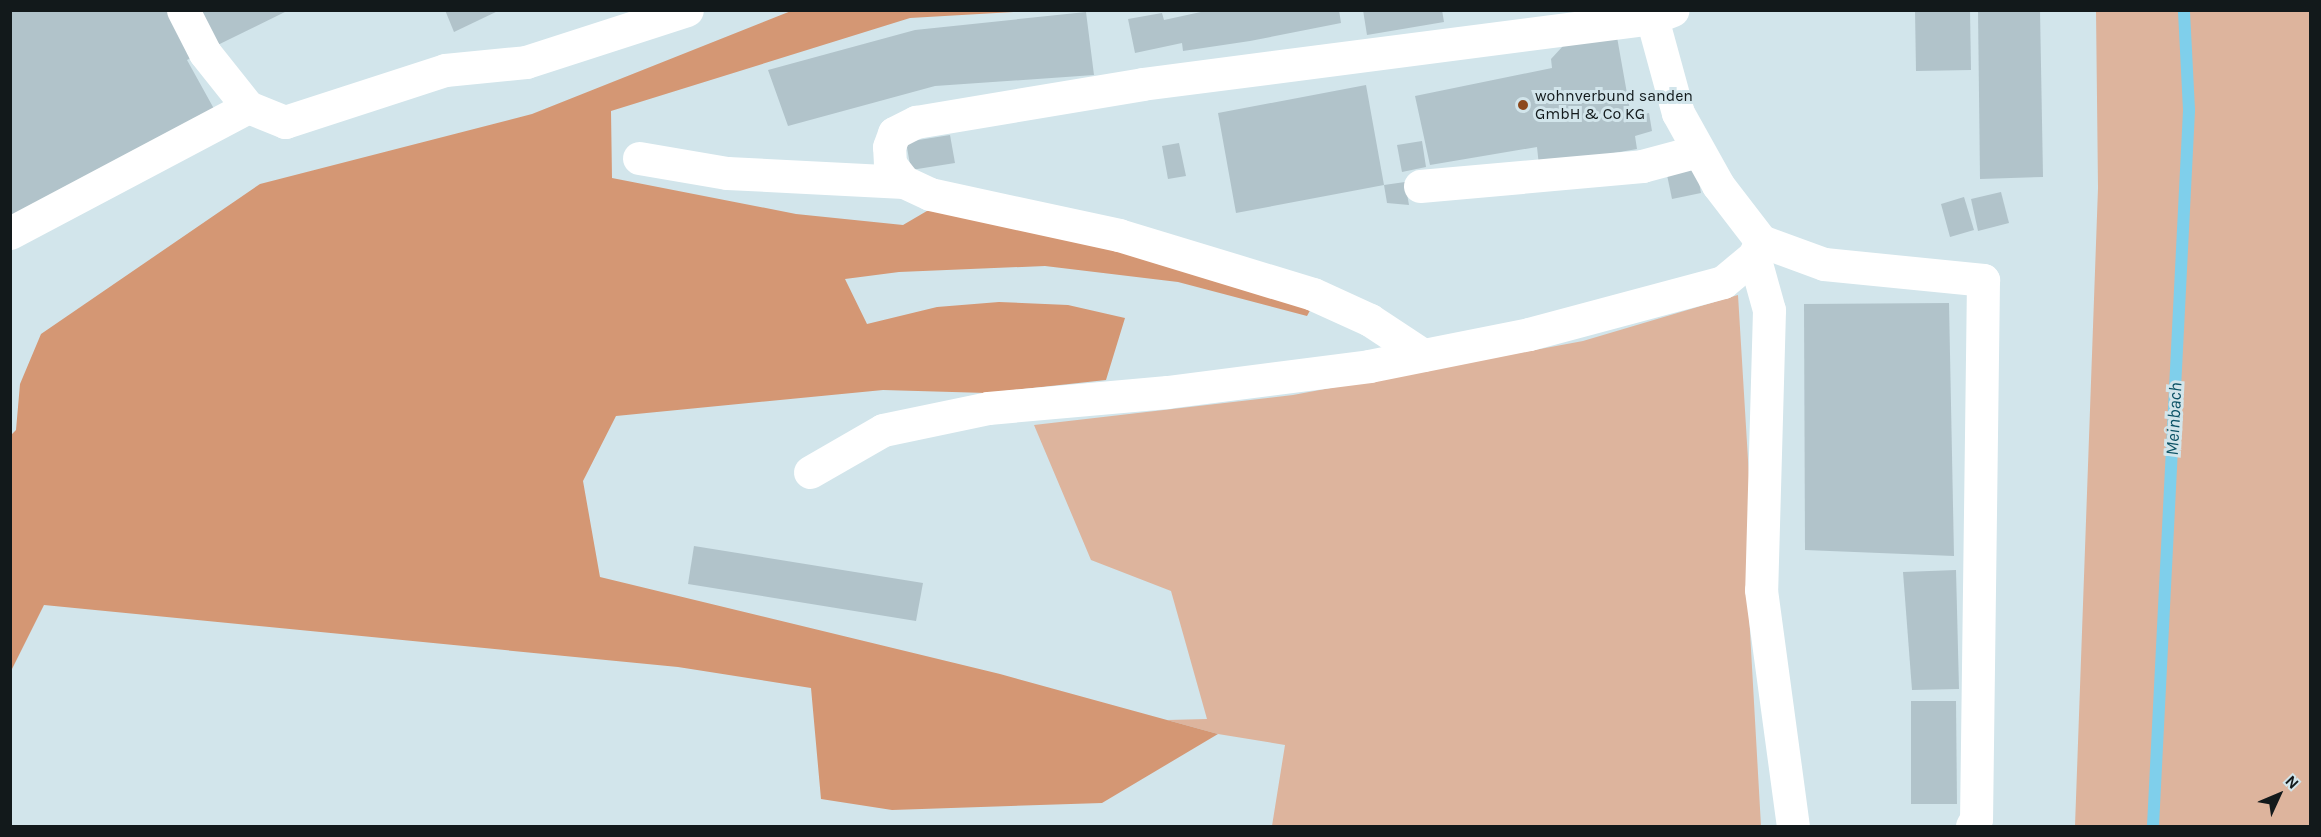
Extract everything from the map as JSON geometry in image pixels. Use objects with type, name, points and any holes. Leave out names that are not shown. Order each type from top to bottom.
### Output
[{"type":"lane","points":[[183,10],[205,52],[248,107],[285,122],[445,70],[526,62],[687,10]]},
{"type":"lane","points":[[904,182],[890,164],[889,147],[894,133],[916,122],[1142,84],[1662,14],[1678,113],[1698,151],[1758,249],[1769,310],[1761,590],[1793,826]]},
{"type":"lane","points":[[10,233],[248,107]]},
{"type":"lane","points":[[1420,186],[1642,166],[1698,151]]},
{"type":"lane","points":[[639,158],[727,173],[904,182],[930,194],[1119,235],[1313,294],[1370,320],[1423,356]]},
{"type":"lane","points":[[810,472],[884,430],[988,408],[1167,392],[1369,366],[1529,334],[1723,282],[1758,249]]},
{"type":"lane","points":[[1758,249],[1824,264],[1983,280],[1976,819],[1972,826]]},
{"type":"shaded area","points":[[791,11],[1033,11],[910,18],[611,111],[612,178],[796,214],[903,225],[932,208],[1169,260],[1314,303],[1307,316],[1178,282],[1045,266],[899,272],[845,279],[867,324],[937,307],[999,302],[1068,305],[1125,318],[1106,380],[987,393],[883,390],[616,416],[583,481],[600,577],[1000,674],[1218,734],[1102,803],[892,810],[821,799],[811,688],[678,667],[44,605],[11,671],[11,435],[16,430],[20,384],[41,334],[260,184],[532,114]]},
{"type":"shaded area","points":[[2096,11],[2310,11],[2310,826],[2075,826],[2098,188]]},
{"type":"shaded area","points":[[1738,295],[1749,476],[1749,614],[1761,826],[1272,826],[1285,745],[1218,734],[1167,720],[1207,719],[1171,591],[1091,560],[1034,425],[1293,395],[1583,341]]},
{"type":"building","points":[[10,10],[289,10],[187,60],[218,116],[10,218]]},
{"type":"building","points":[[445,10],[500,10],[454,32]]},
{"type":"building","points":[[1210,10],[1339,10],[1341,23],[1250,41],[1183,51],[1182,43],[1135,53],[1128,19],[1162,13],[1164,20]]},
{"type":"building","points":[[1363,10],[1442,10],[1444,22],[1367,35]]},
{"type":"building","points":[[1915,10],[1970,10],[1971,70],[1916,71]]},
{"type":"building","points":[[1978,10],[2040,10],[2043,177],[1980,179]]},
{"type":"building","points":[[1086,12],[1094,75],[935,86],[788,126],[768,70],[915,30]]},
{"type":"building","name":"wohnverbund sanden GmbH & Co KG","points":[[1617,37],[1631,116],[1649,113],[1652,131],[1635,136],[1637,149],[1539,166],[1537,147],[1430,165],[1415,96],[1552,68],[1551,59],[1563,46]]},
{"type":"building","points":[[1366,85],[1384,185],[1236,213],[1218,113]]},
{"type":"building","points":[[950,135],[955,163],[911,170],[906,142]]},
{"type":"building","points":[[1422,141],[1426,167],[1402,172],[1397,145]]},
{"type":"building","points":[[1179,143],[1186,176],[1168,179],[1162,146]]},
{"type":"building","points":[[1696,165],[1701,193],[1672,199],[1666,170]]},
{"type":"building","points":[[1405,182],[1409,205],[1387,203],[1384,185]]},
{"type":"building","points":[[2001,192],[2009,223],[1978,231],[1971,199]]},
{"type":"building","points":[[1964,197],[1974,230],[1950,237],[1941,204]]},
{"type":"building","points":[[1949,303],[1954,556],[1805,550],[1804,304]]},
{"type":"building","points":[[694,546],[923,583],[916,621],[688,584]]},
{"type":"building","points":[[1956,570],[1959,689],[1912,690],[1903,572]]},
{"type":"building","points":[[1911,701],[1956,701],[1957,804],[1911,804]]},
{"type":"waterway","name":"Meinbach","points":[[2153,826],[2189,110],[2184,10]]},
{"type":"place","name":"wohnverbund sanden GmbH & Co KG","points":[[1523,105]]}]
